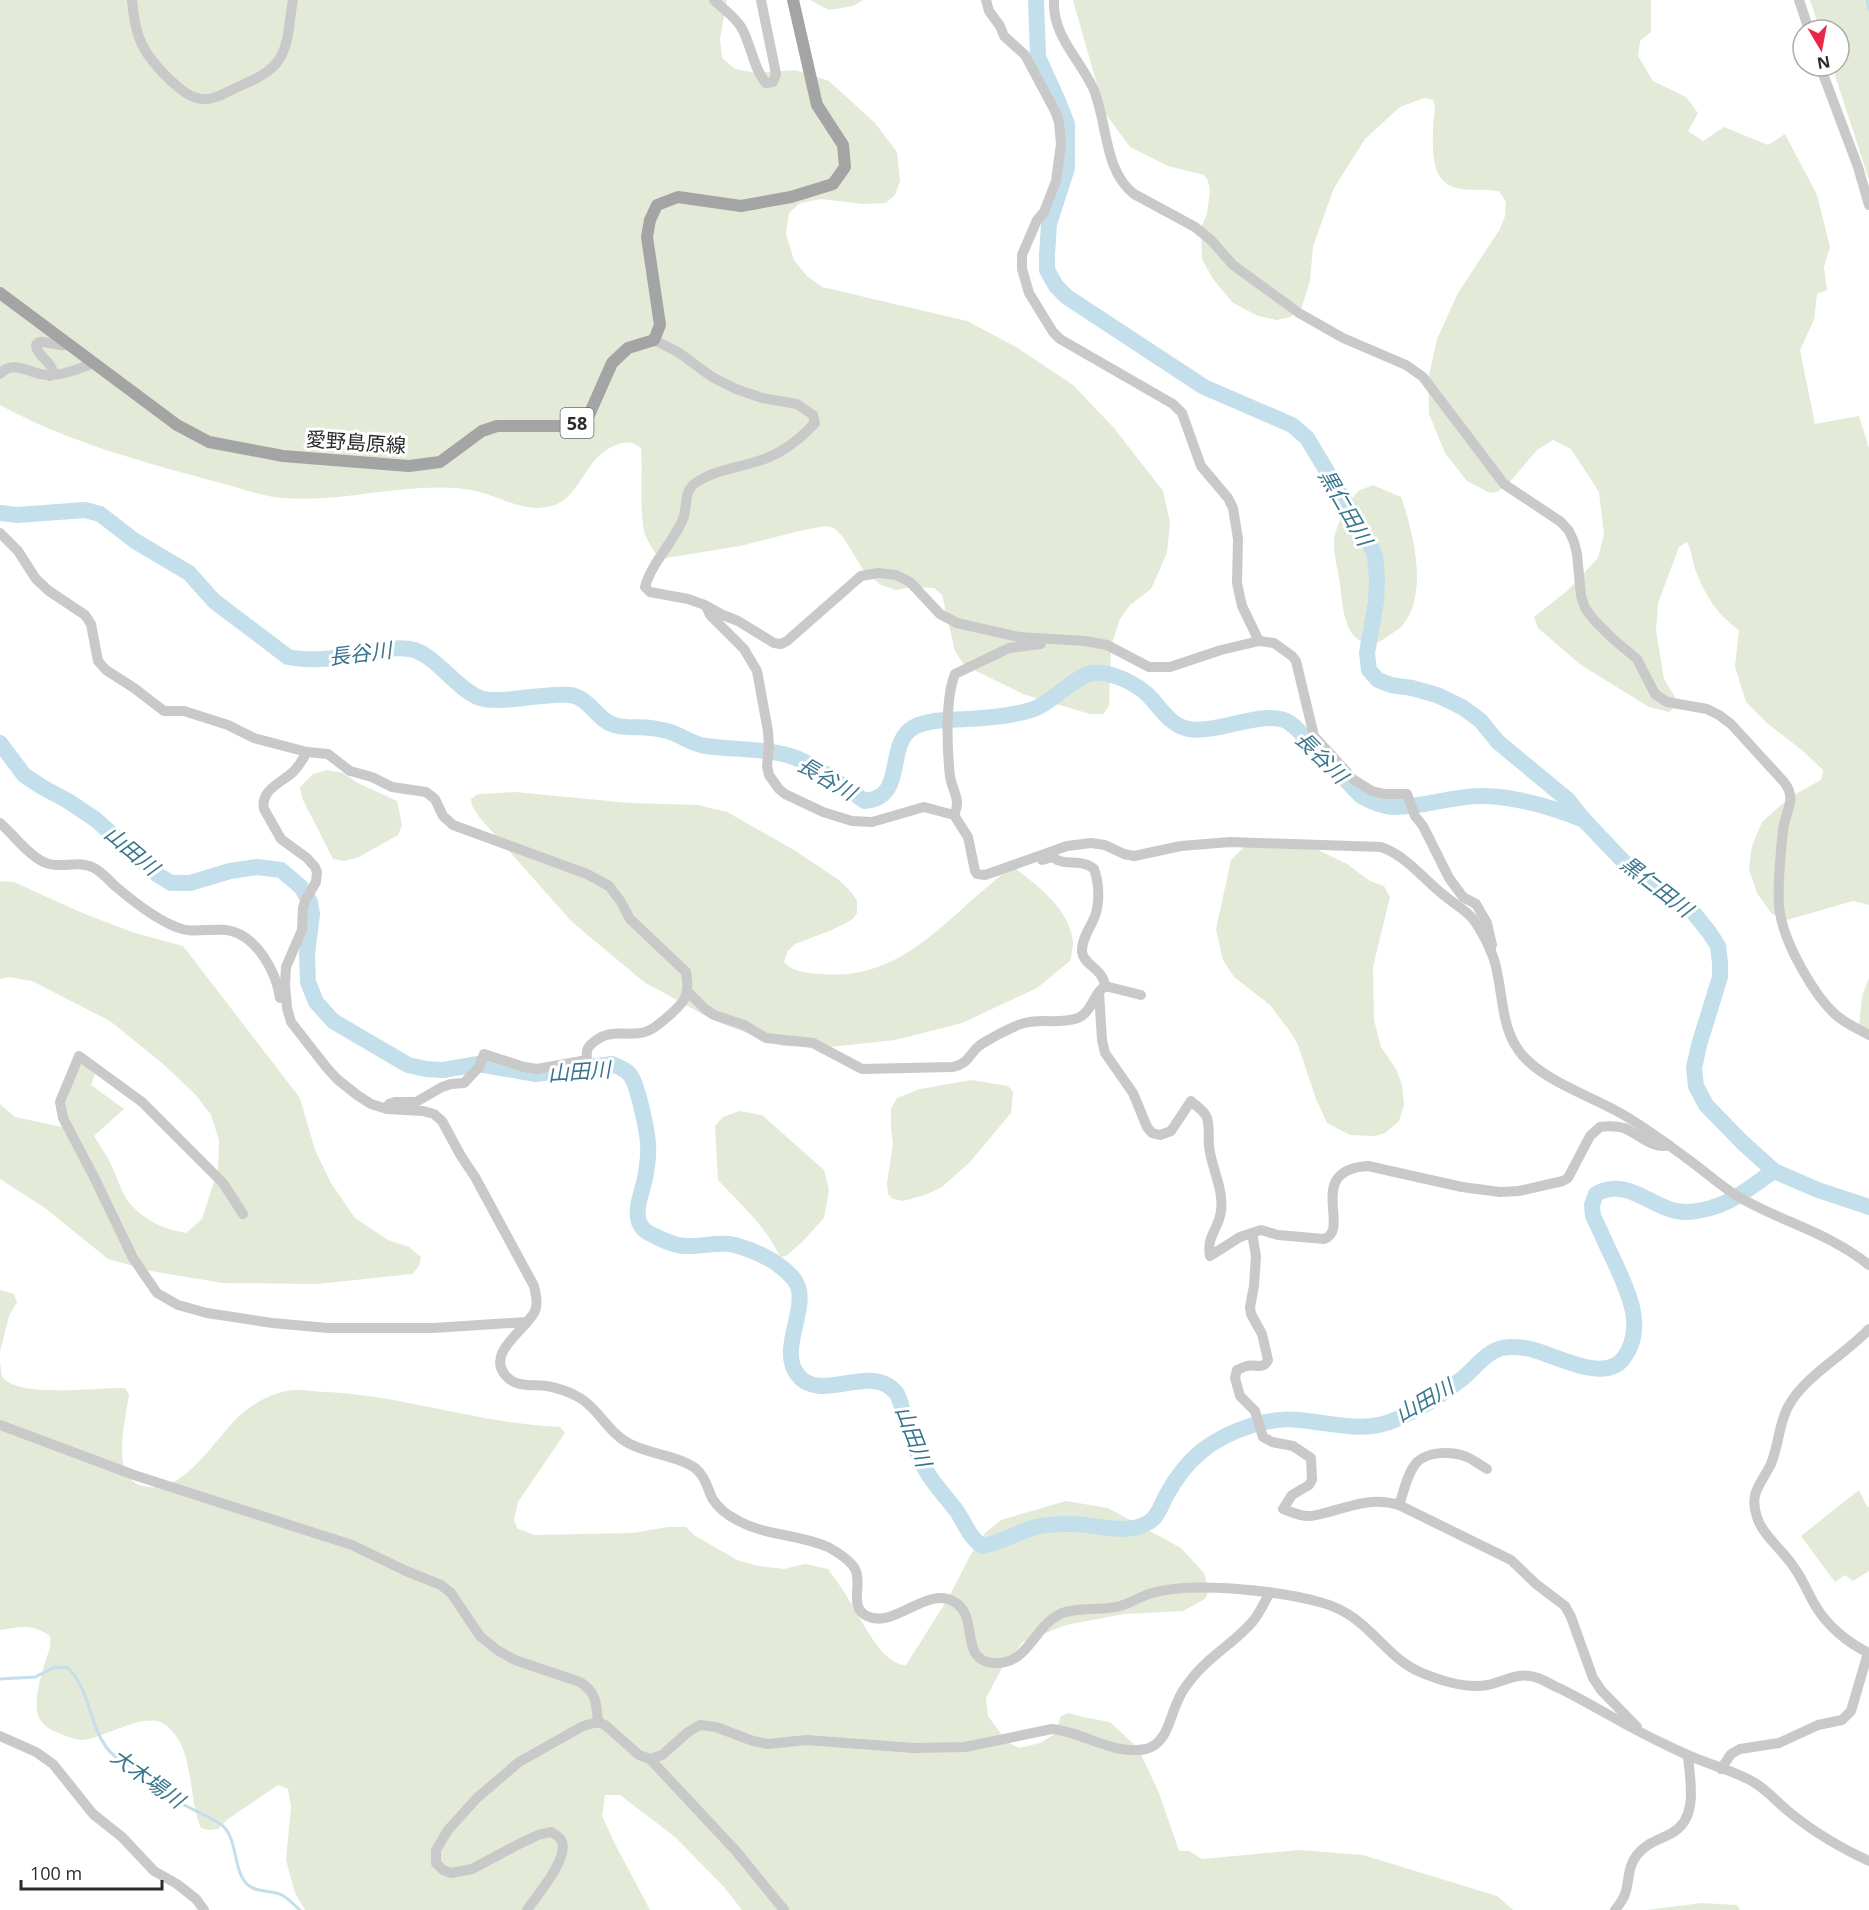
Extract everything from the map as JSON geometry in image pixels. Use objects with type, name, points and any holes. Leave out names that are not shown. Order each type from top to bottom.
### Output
[{"type":"main road","points":[[654,340],[660,325],[647,237],[650,220],[657,205],[678,196],[741,206],[791,197],[833,184],[845,167],[843,145],[817,105],[793,0]]},
{"type":"main road","name":"愛野島原線","points":[[0,293],[177,425],[209,442],[283,456],[409,466],[440,462],[482,431],[497,426],[565,426],[577,423],[589,415],[612,363],[628,348],[654,340]]},
{"type":"street","points":[[132,0],[138,35],[152,62],[181,90],[202,99],[214,97],[256,79],[279,60],[286,47],[293,0]]},
{"type":"street","points":[[714,0],[741,27],[752,49],[761,78],[766,83],[773,82],[776,74],[761,0]]},
{"type":"street","points":[[986,0],[1004,36],[1025,55],[1055,111],[1060,133],[1060,160],[1056,181],[1044,212],[1037,220],[1022,255],[1022,268],[1029,293],[1053,332],[1060,339],[1173,404],[1182,413],[1201,466],[1228,498],[1233,508],[1238,539],[1237,583],[1242,606],[1259,640]]},
{"type":"street","points":[[1054,0],[1056,21],[1060,32],[1092,86],[1101,110],[1113,165],[1125,187],[1195,227],[1211,240],[1233,265],[1299,313],[1343,338],[1406,365],[1423,377],[1504,484],[1561,522],[1569,531],[1578,554],[1581,597],[1586,608],[1606,633],[1636,659],[1655,694],[1667,702],[1707,709],[1719,715],[1731,724],[1784,782],[1789,789],[1791,802],[1783,828],[1779,902],[1787,941],[1825,1003],[1838,1017],[1869,1035]]},
{"type":"street","points":[[1799,0],[1805,18]]},
{"type":"street","points":[[1825,78],[1858,167],[1869,205]]},
{"type":"street","points":[[654,340],[678,352],[712,377],[736,389],[762,398],[797,404],[813,415],[815,423],[800,439],[761,460],[720,471],[695,482],[686,494],[685,515],[679,529],[649,574],[645,587],[650,592],[688,599],[705,605],[738,621],[774,643],[781,644],[788,641],[861,576],[878,573],[896,575],[910,582],[940,614],[957,623],[1019,637],[1085,641],[1107,645],[1139,663],[1158,669],[1170,668],[1221,650],[1259,640],[1274,643],[1296,661],[1314,736],[1354,780],[1372,791],[1385,794],[1407,794],[1413,812],[1423,826],[1449,878],[1463,897],[1476,904],[1487,923],[1492,945],[1490,950]]},
{"type":"street","points":[[50,376],[51,365],[40,355],[36,345],[45,341],[60,346],[70,345]]},
{"type":"street","points":[[0,374],[14,366],[50,376],[94,363]]},
{"type":"street","points":[[0,533],[18,551],[36,579],[49,591],[85,615],[91,624],[98,661],[106,670],[164,711],[184,711],[228,725],[254,738],[307,752],[328,754],[350,771],[372,777],[392,788],[426,792],[435,799],[443,816],[453,825],[587,874],[609,886],[630,918],[686,972],[687,992],[684,1001],[677,1009],[652,1029],[643,1033],[608,1033],[602,1036],[588,1047],[587,1060],[537,1068],[524,1067],[484,1054],[480,1063],[464,1083],[442,1087],[416,1102],[389,1104],[387,1109]]},
{"type":"street","points":[[705,605],[710,615],[744,649],[757,671],[768,731],[767,766],[769,775],[779,789],[823,812],[862,822],[873,822],[924,807],[954,815],[968,837],[975,871],[980,874],[993,872],[1067,846],[1091,843],[1105,845],[1134,856],[1181,846],[1230,842],[1380,847],[1394,851],[1474,920],[1490,950],[1495,965],[1506,1024],[1515,1045],[1525,1058],[1544,1073],[1623,1114],[1733,1193],[1777,1216],[1822,1234],[1869,1265]]},
{"type":"street","points":[[954,815],[958,803],[950,774],[948,714],[954,677],[958,672],[1009,648],[1045,644],[1056,639]]},
{"type":"street","points":[[307,752],[300,765],[271,789],[263,804],[281,839],[307,858],[315,867],[317,877],[308,896],[302,930],[286,968],[287,1008],[291,1022],[337,1080],[370,1104],[387,1109],[423,1111],[434,1114],[442,1121],[534,1286],[537,1306],[527,1322],[508,1342],[502,1354],[501,1366],[504,1374],[511,1380],[521,1384],[567,1391],[586,1401],[619,1437],[631,1444],[695,1468],[706,1481],[714,1501],[721,1510],[738,1521],[756,1529],[803,1539],[829,1548],[845,1558],[855,1568],[858,1579],[857,1602],[864,1615],[874,1618],[888,1617],[931,1599],[941,1597],[953,1600],[961,1606],[969,1624],[973,1651],[983,1660],[996,1664],[1011,1660],[1025,1650],[1051,1620],[1066,1612],[1123,1606],[1152,1593],[1184,1588],[1224,1589],[1270,1593],[1322,1603],[1343,1610],[1360,1621],[1407,1665],[1443,1681],[1478,1686],[1515,1676],[1526,1675],[1537,1678],[1688,1756],[1749,1779],[1804,1823],[1869,1861]]},
{"type":"street","points":[[0,823],[39,860],[48,864],[78,864],[95,868],[162,920],[178,928],[197,932],[229,930],[241,936],[254,946],[268,963],[275,978],[280,999],[287,1008]]},
{"type":"street","points":[[993,872],[1001,873],[1069,850],[1087,847],[1091,843]]},
{"type":"street","points":[[1053,857],[1057,861],[1084,863],[1094,868],[1098,901],[1096,914],[1083,943],[1082,952],[1085,960],[1102,975],[1102,1040],[1105,1053],[1133,1093],[1147,1127],[1152,1133],[1160,1135],[1171,1131],[1191,1101],[1206,1114],[1209,1146],[1221,1199],[1221,1211],[1209,1241],[1210,1256],[1240,1237],[1260,1230],[1278,1235],[1324,1239],[1329,1237],[1334,1229],[1332,1196],[1335,1184],[1340,1174],[1356,1166],[1368,1166],[1462,1187],[1508,1192],[1568,1178],[1590,1136],[1600,1127],[1623,1128],[1662,1147],[1669,1145]]},
{"type":"street","points":[[687,992],[714,1015],[744,1025],[766,1038],[813,1043],[862,1069],[959,1066],[966,1062],[981,1044],[1017,1026],[1028,1022],[1078,1017],[1088,1011],[1102,989]]},
{"type":"street","points":[[1102,989],[1141,995]]},
{"type":"street","points":[[243,1214],[223,1182],[142,1102],[79,1056],[60,1102],[63,1118],[133,1258],[157,1293],[178,1305],[207,1313],[328,1329],[434,1328],[527,1322]]},
{"type":"street","points":[[1252,1233],[1256,1256],[1250,1307],[1251,1314],[1262,1334],[1268,1363],[1262,1366],[1247,1366],[1238,1370],[1235,1378],[1240,1396],[1252,1406],[1263,1437],[1293,1446],[1311,1458],[1312,1480],[1309,1485],[1292,1495],[1283,1509],[1298,1515],[1311,1516],[1376,1501],[1388,1502],[1399,1505],[1512,1560],[1536,1584],[1565,1606],[1593,1678],[1601,1690],[1634,1723],[1639,1732]]},
{"type":"street","points":[[1721,1768],[1731,1754],[1740,1749],[1779,1743],[1818,1725],[1842,1720],[1851,1711],[1868,1653],[1838,1632],[1815,1606],[1794,1566],[1759,1524],[1755,1497],[1759,1483],[1770,1466],[1780,1426],[1790,1404],[1806,1385],[1869,1329]]},
{"type":"street","points":[[0,1425],[134,1475],[352,1545],[441,1585],[451,1593],[480,1636],[496,1650],[515,1660],[580,1682],[590,1688],[595,1699],[598,1722]]},
{"type":"street","points":[[1399,1505],[1410,1473],[1417,1462],[1426,1456],[1453,1454],[1467,1457],[1487,1469]]},
{"type":"street","points":[[650,1759],[662,1755],[688,1732],[700,1725],[716,1727],[753,1741],[768,1744],[806,1740],[914,1748],[965,1747],[1052,1729],[1065,1730],[1125,1750],[1149,1748],[1156,1744],[1165,1733],[1176,1703],[1190,1680],[1253,1621],[1270,1593]]},
{"type":"street","points":[[527,1910],[554,1871],[562,1854],[562,1841],[551,1832],[538,1835],[472,1869],[451,1873],[443,1870],[436,1863],[436,1850],[448,1830],[477,1798],[519,1762],[583,1726],[598,1722],[605,1725],[639,1755],[650,1759],[736,1851],[784,1910]]},
{"type":"street","points":[[0,1736],[36,1752],[53,1764],[93,1814],[122,1837],[154,1871],[177,1884],[196,1899],[204,1910]]},
{"type":"street","points":[[1615,1910],[1625,1894],[1628,1872],[1637,1855],[1652,1842],[1681,1826],[1686,1818],[1691,1801],[1688,1756]]},
{"type":"green space","points":[[0,0],[727,0],[720,38],[722,58],[735,69],[756,73],[795,70],[829,81],[875,123],[897,152],[900,181],[895,195],[886,203],[863,204],[821,199],[800,203],[789,213],[786,234],[794,260],[807,276],[822,287],[967,321],[1016,347],[1073,385],[1114,428],[1163,491],[1170,522],[1167,553],[1151,589],[1130,605],[1120,619],[1111,646],[1109,706],[1103,714],[1090,714],[1023,694],[964,665],[955,651],[942,595],[934,588],[912,587],[896,590],[881,585],[864,571],[843,537],[834,528],[826,526],[740,546],[666,558],[655,553],[645,534],[643,521],[641,448],[632,443],[620,444],[607,450],[599,456],[564,500],[545,507],[529,507],[510,503],[473,490],[441,488],[396,490],[329,498],[283,498],[250,492],[106,450],[52,430],[0,405]]},
{"type":"green space","points":[[810,0],[863,0],[853,6],[829,10]]},
{"type":"green space","points":[[1073,0],[1651,0],[1651,32],[1640,41],[1638,56],[1653,81],[1686,97],[1698,113],[1688,131],[1703,141],[1724,127],[1768,145],[1785,134],[1817,195],[1830,247],[1824,267],[1827,290],[1817,294],[1814,320],[1800,350],[1815,424],[1859,416],[1869,448],[1869,905],[1853,901],[1787,920],[1772,914],[1757,893],[1749,869],[1752,846],[1762,822],[1790,797],[1821,780],[1823,770],[1768,724],[1746,702],[1735,667],[1739,630],[1718,611],[1707,596],[1695,569],[1687,542],[1679,547],[1658,603],[1656,631],[1664,679],[1675,697],[1675,707],[1669,712],[1649,707],[1581,665],[1538,628],[1534,617],[1567,591],[1598,558],[1604,534],[1599,492],[1571,449],[1553,440],[1537,450],[1509,483],[1497,492],[1490,493],[1467,481],[1445,453],[1429,414],[1428,380],[1437,339],[1458,293],[1500,229],[1505,216],[1506,202],[1499,191],[1457,188],[1448,185],[1442,179],[1433,155],[1435,110],[1433,100],[1424,98],[1400,107],[1365,139],[1334,188],[1313,246],[1310,280],[1302,307],[1290,317],[1277,320],[1258,316],[1233,303],[1213,279],[1202,259],[1201,228],[1207,214],[1210,190],[1204,175],[1168,166],[1130,147],[1105,113]]},
{"type":"green space","points":[[1810,0],[1869,0],[1869,180],[1836,78],[1851,78],[1851,18],[1816,18]]},
{"type":"green space","points":[[1373,485],[1401,497],[1414,543],[1417,577],[1412,609],[1403,625],[1380,641],[1369,643],[1357,639],[1347,625],[1342,604],[1334,537],[1339,522],[1352,499],[1360,490]]},
{"type":"green space","points":[[327,770],[343,773],[358,783],[397,801],[402,825],[398,835],[359,857],[344,861],[333,859],[302,798],[300,787],[313,774]]},
{"type":"green space","points":[[515,792],[630,803],[698,805],[727,812],[794,850],[839,880],[857,901],[857,913],[853,919],[795,944],[787,952],[784,962],[797,970],[822,974],[845,974],[887,963],[923,942],[1012,866],[1050,898],[1066,919],[1073,942],[1071,960],[1037,988],[962,1023],[895,1040],[830,1047],[781,1046],[715,1021],[644,982],[572,922],[472,806],[471,799],[476,795]]},
{"type":"green space","points":[[1310,846],[1347,864],[1370,881],[1384,886],[1390,897],[1373,967],[1374,1020],[1381,1047],[1396,1069],[1402,1085],[1404,1105],[1399,1121],[1385,1133],[1375,1136],[1350,1135],[1327,1123],[1316,1099],[1298,1045],[1270,1005],[1234,977],[1223,960],[1216,929],[1231,860],[1244,847]]},
{"type":"green space","points":[[0,881],[14,882],[80,912],[135,933],[183,946],[300,1098],[315,1150],[331,1183],[355,1218],[388,1240],[409,1247],[421,1257],[419,1266],[412,1274],[317,1284],[223,1283],[151,1271],[108,1259],[45,1208],[0,1179],[0,1104],[15,1117],[71,1129],[63,1109],[81,1062],[96,1071],[91,1085],[124,1109],[94,1136],[109,1160],[126,1198],[132,1206],[150,1220],[171,1230],[186,1233],[202,1219],[218,1169],[219,1140],[211,1115],[195,1094],[162,1063],[110,1021],[32,981],[9,977],[0,979]]},
{"type":"green space","points":[[1869,978],[1869,1035],[1859,1027],[1862,996]]},
{"type":"green space","points":[[971,1080],[1008,1086],[1013,1092],[1011,1113],[970,1162],[942,1187],[903,1201],[893,1199],[888,1194],[887,1183],[893,1144],[891,1109],[897,1098],[920,1089]]},
{"type":"green space","points":[[739,1111],[762,1115],[824,1170],[829,1190],[824,1218],[786,1256],[780,1257],[768,1235],[718,1180],[715,1126],[723,1117]]},
{"type":"green space","points":[[0,1290],[14,1294],[17,1302],[9,1316],[0,1352]]},
{"type":"green space","points":[[0,1363],[2,1376],[10,1383],[23,1387],[40,1390],[125,1388],[129,1395],[123,1430],[122,1456],[129,1477],[141,1486],[164,1486],[177,1480],[202,1458],[246,1410],[270,1396],[291,1390],[386,1399],[501,1421],[560,1427],[565,1433],[518,1502],[514,1520],[517,1528],[534,1535],[632,1533],[668,1527],[686,1527],[694,1535],[737,1560],[758,1566],[784,1569],[805,1564],[828,1569],[881,1650],[897,1663],[906,1665],[949,1597],[971,1554],[985,1533],[1001,1520],[1066,1501],[1108,1508],[1181,1548],[1204,1573],[1209,1590],[1205,1599],[1183,1611],[1124,1614],[1066,1625],[1023,1642],[1002,1668],[986,1698],[988,1716],[1007,1742],[1019,1748],[1040,1743],[1055,1734],[1061,1716],[1069,1713],[1110,1722],[1138,1748],[1159,1793],[1179,1851],[1189,1851],[1202,1859],[1299,1850],[1363,1855],[1497,1896],[1513,1910],[742,1910],[724,1887],[675,1837],[620,1795],[605,1795],[602,1816],[650,1910],[305,1910],[295,1893],[286,1860],[291,1807],[288,1789],[278,1785],[228,1819],[218,1829],[201,1828],[183,1748],[167,1726],[158,1721],[148,1721],[80,1740],[51,1730],[39,1718],[37,1694],[50,1648],[50,1636],[32,1628],[0,1630]]},
{"type":"green space","points":[[1859,1490],[1869,1507],[1869,1571],[1853,1581],[1845,1575],[1835,1582],[1801,1536]]},
{"type":"green space","points":[[1701,1903],[1737,1905],[1740,1910],[1647,1910]]},
{"type":"waterway","name":"黒仁田川","points":[[1036,0],[1038,57],[1067,124],[1067,168],[1049,224],[1047,270],[1056,286],[1067,297],[1204,387],[1292,425],[1307,438],[1367,538],[1375,556],[1376,602],[1367,653],[1369,670],[1378,680],[1437,695],[1462,707],[1480,720],[1498,742],[1568,800],[1624,862],[1644,879],[1692,911],[1718,946],[1720,963],[1720,977],[1694,1068],[1696,1086],[1706,1105],[1774,1171],[1818,1190],[1869,1207]]},
{"type":"waterway","points":[[1867,0],[1869,10]]},
{"type":"waterway","name":"長谷川","points":[[0,513],[17,515],[85,510],[100,514],[135,541],[189,573],[214,601],[288,657],[328,659],[388,649],[410,649],[436,663],[462,687],[480,698],[499,700],[570,695],[588,704],[614,725],[665,730],[702,745],[767,751],[797,758],[865,801],[878,797],[887,790],[900,745],[905,735],[914,727],[933,721],[992,717],[1031,710],[1078,679],[1093,673],[1100,673],[1115,676],[1136,686],[1148,695],[1171,720],[1189,729],[1200,730],[1263,718],[1285,721],[1295,727],[1361,796],[1380,804],[1404,807],[1461,797],[1497,797],[1535,804],[1584,820]]},
{"type":"waterway","name":"山田川","points":[[0,743],[24,775],[95,819],[158,875],[171,883],[190,883],[230,871],[257,867],[281,870],[301,887],[310,902],[312,914],[307,954],[308,982],[316,1002],[333,1021],[408,1065],[443,1070],[478,1064],[536,1074],[612,1064],[627,1072],[637,1090],[648,1140],[646,1173],[638,1211],[642,1227],[650,1234],[678,1245],[735,1245],[767,1258],[787,1272],[798,1288],[800,1299],[791,1351],[792,1363],[797,1374],[807,1383],[819,1386],[874,1381],[886,1385],[897,1394],[925,1470],[956,1510],[970,1534],[982,1546],[1029,1529],[1049,1525],[1079,1524],[1120,1529],[1140,1526],[1155,1517],[1174,1483],[1191,1461],[1223,1437],[1268,1421],[1299,1420],[1361,1427],[1385,1423],[1406,1415],[1431,1401],[1463,1378],[1486,1357],[1502,1348],[1536,1350],[1589,1368],[1602,1369],[1614,1366],[1623,1359],[1630,1348],[1633,1336],[1633,1312],[1626,1288],[1593,1216],[1592,1205],[1596,1194],[1608,1189],[1620,1189],[1664,1207],[1688,1212],[1724,1203],[1774,1171]]},
{"type":"waterway","name":"大木場川","points":[[0,1679],[35,1677],[53,1668],[67,1667],[75,1675],[85,1695],[96,1728],[107,1748],[123,1762],[156,1780],[176,1800],[223,1826],[231,1839],[240,1872],[248,1885],[282,1895],[300,1910]]}]
